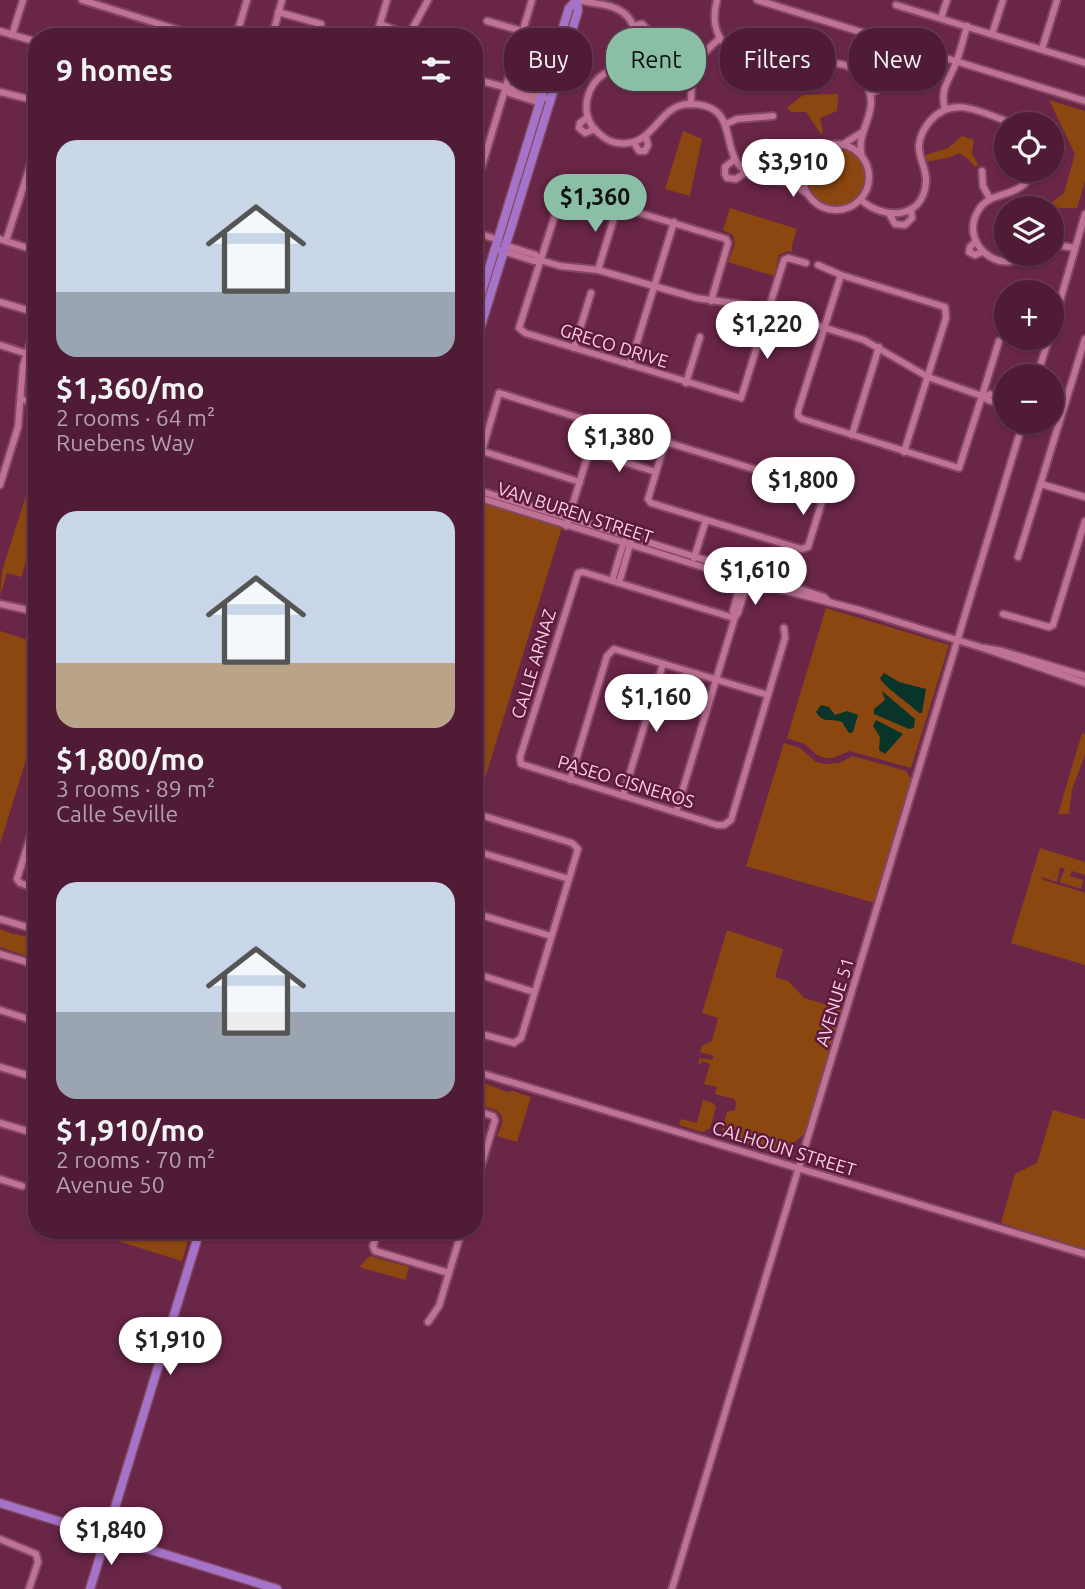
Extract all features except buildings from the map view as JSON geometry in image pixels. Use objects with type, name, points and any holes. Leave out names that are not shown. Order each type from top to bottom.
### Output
[{"type":"main road","points":[[483,313],[545,101],[578,11],[578,0]]},
{"type":"main road","points":[[483,293],[501,245]]},
{"type":"main road","points":[[90,1589],[197,1239]]},
{"type":"main road","points":[[0,1503],[276,1589]]},
{"type":"street","points":[[12,35],[23,0]]},
{"type":"street","points":[[82,0],[172,28]]},
{"type":"street","points":[[239,28],[247,0]]},
{"type":"street","points":[[274,28],[282,0]]},
{"type":"street","points":[[379,28],[387,0]]},
{"type":"street","points":[[415,28],[428,0]]},
{"type":"street","points":[[523,28],[532,0]]},
{"type":"street","points":[[578,0],[619,9],[629,17],[634,26],[642,24],[646,28]]},
{"type":"street","points":[[691,104],[692,79],[697,64],[720,38],[714,21],[717,0]]},
{"type":"street","points":[[757,0],[1085,102]]},
{"type":"street","points":[[942,18],[947,0]]},
{"type":"street","points":[[992,34],[1003,0]]},
{"type":"street","points":[[1042,49],[1057,0]]},
{"type":"street","points":[[896,5],[1085,63]]},
{"type":"street","points":[[278,12],[321,24]]},
{"type":"street","points":[[487,22],[508,28]]},
{"type":"street","points":[[380,24],[390,28]]},
{"type":"street","points":[[945,109],[943,91],[957,61],[967,26]]},
{"type":"street","points":[[0,31],[28,39]]},
{"type":"street","points":[[606,74],[594,84],[587,99],[588,117],[595,129],[612,142],[634,143],[646,137],[668,113],[691,104],[710,110],[726,124],[735,159],[746,172],[761,180],[787,182],[805,191],[814,203],[831,211],[851,207],[861,200],[867,188],[869,174],[862,157],[861,143],[871,111],[869,91]]},
{"type":"street","points":[[483,82],[504,89]]},
{"type":"street","points":[[483,163],[504,91]]},
{"type":"street","points":[[519,91],[545,101]]},
{"type":"street","points":[[870,94],[875,91]]},
{"type":"street","points":[[0,92],[28,99]]},
{"type":"street","points":[[861,200],[874,210],[890,215],[911,209],[920,199],[926,183],[919,149],[920,136],[934,117],[945,109],[959,106],[971,107],[994,118]]},
{"type":"street","points":[[726,124],[737,119],[773,116]]},
{"type":"street","points":[[588,117],[580,123],[579,128],[585,133],[595,129]]},
{"type":"street","points":[[842,145],[863,132]]},
{"type":"street","points":[[634,143],[639,151],[645,151],[648,145],[646,137]]},
{"type":"street","points":[[805,191],[804,167],[810,156],[820,148],[842,145],[862,157]]},
{"type":"street","points":[[735,159],[726,167],[727,178],[736,180],[746,172]]},
{"type":"street","points":[[779,181],[804,167]]},
{"type":"street","points":[[28,169],[3,240],[28,248]]},
{"type":"street","points":[[982,171],[983,186],[990,199]]},
{"type":"street","points":[[994,260],[982,252],[976,241],[976,215],[990,199],[1016,191],[1026,182]]},
{"type":"street","points":[[540,260],[563,190],[728,240],[711,301]]},
{"type":"street","points":[[598,270],[618,205]]},
{"type":"street","points":[[890,215],[895,224],[905,225],[912,218],[911,209]]},
{"type":"street","points":[[1064,285],[1085,214]]},
{"type":"street","points":[[630,365],[674,222]]},
{"type":"street","points":[[483,236],[534,261],[598,270],[711,301],[769,310],[825,328],[879,347],[928,377],[994,402]]},
{"type":"street","points":[[976,241],[969,252],[975,255],[982,252]]},
{"type":"street","points":[[1064,246],[1074,248]]},
{"type":"street","points":[[769,310],[786,258],[806,263]]},
{"type":"street","name":"GRECO DRIVE","points":[[540,260],[520,330],[741,398],[769,310]]},
{"type":"street","points":[[818,265],[841,275],[945,307],[946,318],[904,452]]},
{"type":"street","points":[[841,275],[798,416],[959,468],[997,350]]},
{"type":"street","points":[[574,348],[591,293]]},
{"type":"street","points":[[0,302],[28,310]]},
{"type":"street","points":[[686,383],[700,337]]},
{"type":"street","points":[[1064,410],[1082,363],[1085,339]]},
{"type":"street","points":[[0,345],[27,354]]},
{"type":"street","points":[[852,435],[879,347]]},
{"type":"street","points":[[0,485],[14,441],[23,366],[28,351]]},
{"type":"street","points":[[483,447],[499,393],[596,423],[566,526]]},
{"type":"street","points":[[984,396],[994,395]]},
{"type":"street","points":[[21,399],[28,401]]},
{"type":"street","name":"AVENUE 51","points":[[672,1589],[1019,434]]},
{"type":"street","points":[[1018,557],[1056,434]]},
{"type":"street","points":[[666,444],[824,492],[806,549],[649,501],[656,472],[666,444]]},
{"type":"street","points":[[483,450],[580,482]]},
{"type":"street","points":[[589,451],[656,472]]},
{"type":"street","points":[[1041,484],[1085,497]]},
{"type":"street","name":"VAN BUREN STREET","points":[[483,492],[569,518],[693,564],[746,576]]},
{"type":"street","name":"VAN BUREN STREET","points":[[483,499],[566,526],[695,556],[821,602],[828,601],[957,640],[1085,683]]},
{"type":"street","points":[[693,564],[706,520]]},
{"type":"street","points":[[1003,614],[1051,627],[1085,520]]},
{"type":"street","points":[[628,540],[615,582],[735,618]]},
{"type":"street","points":[[1076,549],[1085,552]]},
{"type":"street","name":"CALLE ARNAZ","points":[[521,764],[520,757],[578,573],[583,572],[615,582]]},
{"type":"street","points":[[676,812],[735,618],[733,611],[746,576]]},
{"type":"street","points":[[0,604],[28,610]]},
{"type":"street","points":[[570,780],[611,650],[768,695],[785,638],[784,628]]},
{"type":"street","name":"VAN BUREN STREET","points":[[983,648],[1002,651],[1085,676]]},
{"type":"street","points":[[623,796],[663,664]]},
{"type":"street","name":"PASEO CISNEROS","points":[[521,764],[724,825],[731,820],[768,695]]},
{"type":"street","points":[[483,816],[572,843],[578,849],[518,1041],[514,1043],[483,1034]]},
{"type":"street","points":[[28,847],[18,882],[28,886]]},
{"type":"street","points":[[483,853],[569,878]]},
{"type":"street","points":[[483,916],[551,936]]},
{"type":"street","points":[[0,919],[28,927]]},
{"type":"street","points":[[0,954],[28,962]]},
{"type":"street","points":[[483,977],[534,992]]},
{"type":"street","points":[[0,1010],[28,1018]]},
{"type":"street","points":[[0,1067],[28,1075]]},
{"type":"street","name":"CALHOUN STREET","points":[[483,1074],[1085,1254]]},
{"type":"street","points":[[483,1113],[495,1118],[483,1151]]},
{"type":"street","points":[[0,1124],[28,1132]]},
{"type":"street","points":[[0,1179],[22,1186]]},
{"type":"street","points":[[376,1239],[373,1249],[449,1273]]},
{"type":"street","points":[[428,1322],[439,1306],[459,1239]]},
{"type":"street","points":[[0,1539],[36,1554],[38,1562],[29,1589]]},
{"type":"shaded area","points":[[838,94],[837,111],[820,118],[823,132],[821,134],[806,112],[791,112],[787,108],[803,95]]},
{"type":"shaded area","points":[[1049,100],[1085,111],[1085,181],[1077,208],[1064,208],[1064,196],[1060,196],[1064,193],[1075,154],[1064,131],[1064,112],[1055,112]]},
{"type":"shaded area","points":[[683,131],[702,139],[690,196],[665,189]]},
{"type":"shaded area","points":[[962,136],[974,140],[972,153],[978,165],[975,167],[959,153],[926,162],[925,155],[948,148]]},
{"type":"shaded area","points":[[835,146],[857,155],[866,177],[857,199],[835,208],[813,199],[804,177],[813,155]]},
{"type":"shaded area","points":[[730,208],[797,229],[792,252],[779,255],[774,276],[728,262],[735,244],[733,235],[723,230]]},
{"type":"shaded area","points":[[28,489],[28,556],[21,577],[7,573],[0,596],[2,571]]},
{"type":"shaded area","points":[[483,503],[562,527],[483,785]]},
{"type":"shaded area","points":[[826,608],[949,645],[911,768],[850,751],[826,758],[817,755],[805,744],[787,738]]},
{"type":"shaded area","points":[[0,631],[28,640],[28,753],[0,844]]},
{"type":"shaded area","points":[[884,673],[899,682],[926,689],[922,713],[887,686],[880,678]]},
{"type":"shaded area","points":[[882,691],[915,719],[914,728],[909,729],[874,714],[874,709],[885,700]]},
{"type":"shaded area","points":[[821,705],[829,707],[835,715],[847,711],[858,715],[853,732],[849,733],[842,722],[821,718],[816,712]]},
{"type":"shaded area","points":[[876,720],[903,734],[885,754],[879,750],[880,737],[873,726]]},
{"type":"shaded area","points":[[1082,733],[1085,734],[1085,755],[1072,789],[1069,814],[1058,814]]},
{"type":"shaded area","points":[[784,743],[800,748],[816,762],[839,763],[853,756],[906,771],[912,781],[875,903],[746,866]]},
{"type":"shaded area","points":[[1040,848],[1085,862],[1085,875],[1072,871],[1070,876],[1083,880],[1081,889],[1059,882],[1065,869],[1060,867],[1057,882],[1042,877],[1041,879],[1085,893],[1085,965],[1011,943]]},
{"type":"shaded area","points":[[0,929],[28,937],[28,957],[0,947]]},
{"type":"shaded area","points":[[727,930],[783,949],[775,977],[788,981],[804,998],[842,1009],[805,1133],[780,1155],[723,1136],[727,1112],[735,1110],[736,1103],[734,1099],[715,1094],[717,1087],[704,1084],[710,1064],[702,1061],[701,1064],[698,1063],[700,1058],[712,1060],[714,1056],[700,1052],[702,1046],[712,1041],[718,1018],[702,1013]]},
{"type":"shaded area","points":[[483,1083],[531,1097],[517,1142],[497,1136],[501,1127],[501,1116],[499,1112],[483,1107]]},
{"type":"shaded area","points":[[703,1100],[716,1107],[710,1128],[702,1132],[679,1125],[681,1119],[697,1123]]},
{"type":"shaded area","points":[[1053,1110],[1085,1119],[1085,1249],[1001,1223],[1015,1174],[1037,1163]]},
{"type":"shaded area","points":[[111,1239],[188,1239],[182,1261]]},
{"type":"shaded area","points":[[370,1256],[409,1267],[405,1280],[359,1267]]}]
